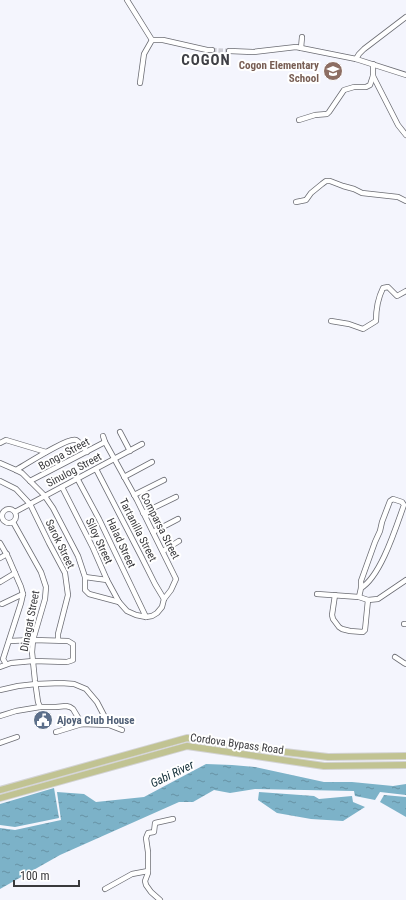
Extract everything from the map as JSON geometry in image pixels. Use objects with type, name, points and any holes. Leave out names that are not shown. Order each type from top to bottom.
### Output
[{"type":"main road","name":"Cordova Bypass Road","points":[[0,790],[187,738],[259,749],[328,757],[406,756]]},
{"type":"main road","name":"Cordova Bypass Road","points":[[0,798],[187,746],[324,766],[406,765]]},
{"type":"main road","points":[[21,784],[23,792]]},
{"type":"street","points":[[127,0],[152,40]]},
{"type":"street","points":[[356,59],[364,49],[406,17]]},
{"type":"street","points":[[301,48],[302,37]]},
{"type":"street","points":[[152,40],[163,40],[212,50]]},
{"type":"street","points":[[140,83],[144,54],[152,40]]},
{"type":"street","points":[[229,51],[253,52],[296,47],[356,59],[406,74]]},
{"type":"street","points":[[299,120],[315,115],[327,114],[344,90],[354,87],[366,87],[370,85],[373,76],[373,64]]},
{"type":"street","points":[[373,76],[398,125],[406,135]]},
{"type":"street","points":[[296,202],[306,200],[311,193],[326,181],[330,181],[362,193],[398,197],[406,201]]},
{"type":"street","points":[[331,321],[349,324],[363,329],[376,321],[377,306],[380,293],[383,288],[388,287],[397,296],[406,291]]},
{"type":"street","points":[[120,432],[130,450]]},
{"type":"street","name":"Comparsa Street","points":[[103,436],[163,550],[176,579],[171,590],[164,599],[162,608],[152,616],[146,617]]},
{"type":"street","points":[[0,443],[6,440],[46,452]]},
{"type":"street","points":[[16,470],[46,452],[71,440],[76,440],[84,447],[86,452]]},
{"type":"street","name":"Bonga Street","points":[[30,481],[105,442]]},
{"type":"street","name":"Sinulog Street","points":[[15,512],[142,444]]},
{"type":"street","points":[[124,478],[152,462]]},
{"type":"street","points":[[0,463],[22,473],[44,496],[53,508],[78,556],[85,577],[84,588],[87,593],[119,602],[127,611],[146,617]]},
{"type":"street","name":"Tartanilla Street","points":[[96,469],[164,599]]},
{"type":"street","name":"Halad Street","points":[[77,478],[99,519],[146,617]]},
{"type":"street","points":[[134,495],[164,480]]},
{"type":"street","name":"Sarok Street","points":[[0,481],[16,489],[30,504],[65,573],[68,595],[58,634],[58,640]]},
{"type":"street","name":"Siloy Street","points":[[62,487],[119,602]]},
{"type":"street","points":[[144,513],[176,497]]},
{"type":"street","points":[[359,597],[362,588],[361,581],[390,501],[393,499],[402,502],[404,505],[382,564],[362,588]]},
{"type":"street","points":[[11,509],[15,512],[16,517],[13,522],[2,521],[2,510],[11,509]]},
{"type":"street","points":[[153,532],[178,519]]},
{"type":"street","name":"Dinagat Street","points":[[13,522],[41,572],[46,587],[45,599],[33,640],[32,652],[32,661],[40,707]]},
{"type":"street","points":[[163,550],[179,542]]},
{"type":"street","points":[[0,543],[7,554],[23,594],[3,658],[6,664]]},
{"type":"street","points":[[0,558],[7,554]]},
{"type":"street","points":[[0,582],[15,573]]},
{"type":"street","points":[[85,577],[107,580]]},
{"type":"street","points":[[317,594],[359,597],[368,600],[378,599],[406,580]]},
{"type":"street","points":[[2,604],[23,594]]},
{"type":"street","points":[[335,595],[332,615],[333,619],[339,627],[350,631],[363,632],[365,630],[368,600]]},
{"type":"street","points":[[0,667],[6,664],[32,661],[67,662],[73,660],[73,644],[68,641],[9,641]]},
{"type":"street","points":[[395,657],[406,664]]},
{"type":"street","points":[[0,690],[36,684],[61,682],[74,684],[86,689],[97,702],[109,725]]},
{"type":"street","points":[[0,716],[16,711],[40,707],[56,708],[66,706],[70,707],[82,724]]},
{"type":"street","points":[[56,732],[82,724],[109,725],[122,730]]},
{"type":"street","points":[[0,743],[17,737]]},
{"type":"street","points":[[160,900],[151,892],[145,881],[148,871],[146,838],[147,834],[154,832],[154,824],[156,822],[173,819]]},
{"type":"street","points":[[105,889],[132,874],[148,871]]},
{"type":"water","points":[[206,764],[255,767],[324,782],[352,782],[393,786],[406,784],[406,795],[380,792],[375,800],[355,796],[354,791],[255,789],[230,793],[214,790],[193,802],[179,802],[60,855],[0,889],[0,828],[15,830],[61,820],[57,792],[84,794],[96,802],[144,797]]},
{"type":"water","points":[[54,788],[59,818],[15,827],[0,825],[0,804]]},
{"type":"water","points":[[259,792],[314,796],[319,799],[352,796],[353,802],[365,807],[343,821],[311,819],[277,813],[258,800]]},
{"type":"water","points":[[384,795],[406,797],[406,817],[380,802]]},
{"type":"tunnel","points":[[212,50],[229,51]]},
{"type":"place","name":"Cogon Elementary School","points":[[333,71]]},
{"type":"place","name":"Ajoya Club House","points":[[43,720]]},
{"type":"district","name":"COGON","points":[[206,60]]},
{"type":"water label","name":"Gabi River","points":[[172,774]]}]
